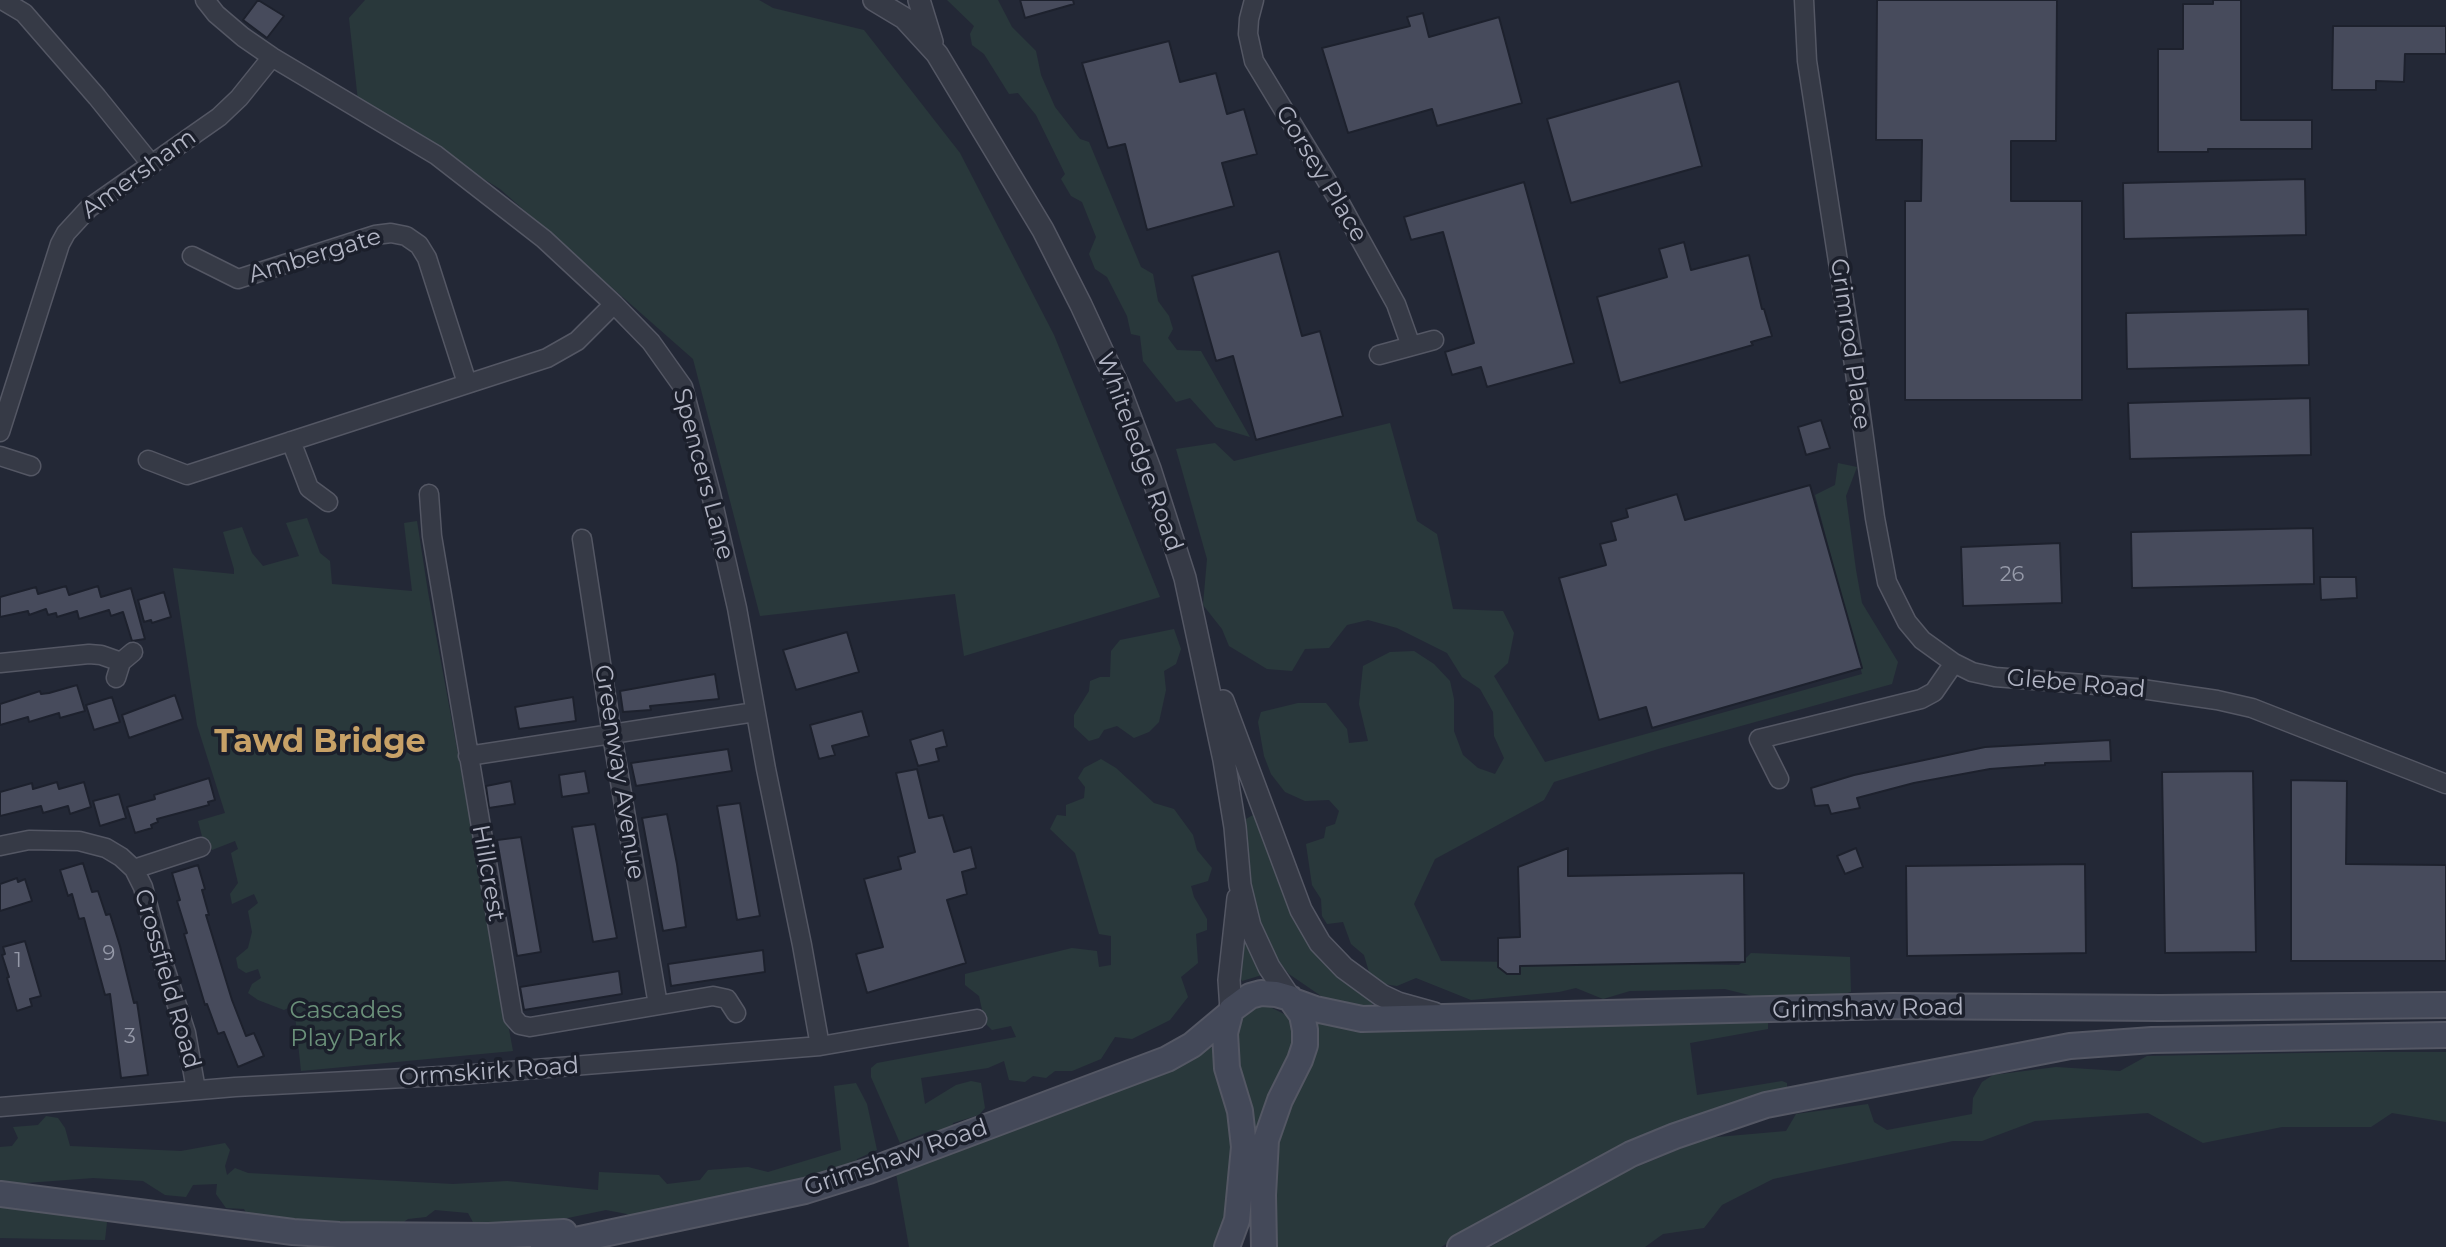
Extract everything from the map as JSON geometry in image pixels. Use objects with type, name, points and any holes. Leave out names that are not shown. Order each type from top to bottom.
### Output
[{"type":"main road","name":"Grimshaw Road","points":[[543,1247],[805,1191],[869,1171],[1167,1059],[1192,1045],[1239,1002],[1261,993],[1276,994],[1315,1009],[1362,1019],[1893,1006],[2161,1008],[2446,1005]]},
{"type":"main road","points":[[1265,1247],[1263,1195],[1266,1140],[1305,1045],[1301,1015],[1292,1000]]},
{"type":"main road","points":[[1227,1247],[1237,1220],[1244,1147],[1240,1111],[1226,1060],[1225,1033],[1230,1012]]},
{"type":"main road","points":[[1460,1247],[1631,1154],[1766,1105],[2070,1046],[2152,1040],[2446,1035]]},
{"type":"main road","points":[[0,1194],[293,1232],[339,1235],[489,1236],[636,1227]]},
{"type":"street","points":[[2,0],[24,13],[151,164]]},
{"type":"street","name":"Spencers Lane","points":[[205,0],[216,14],[243,37],[436,155],[544,239],[651,342],[674,373],[688,401],[737,608],[820,1046]]},
{"type":"street","name":"Whiteledge Road","points":[[874,0],[904,18],[937,54]]},
{"type":"street","name":"Whiteledge Road","points":[[919,0],[923,19],[937,54],[1044,230],[1119,387],[1150,468],[1185,578],[1200,640],[1235,827],[1240,885],[1255,936],[1269,967],[1292,1000]]},
{"type":"street","name":"Gorsey Place","points":[[1254,0],[1248,34],[1254,61],[1339,201],[1396,304],[1411,346]]},
{"type":"street","name":"Grimrod Place","points":[[1804,0],[1807,61],[1875,518],[1887,582],[1907,622],[1922,640],[1954,663]]},
{"type":"street","name":"Amersham","points":[[0,432],[60,244],[66,233],[89,208],[219,117],[239,98],[272,57]]},
{"type":"street","name":"Ambergate","points":[[192,256],[238,279],[375,235],[391,233],[407,236],[419,246],[427,258],[467,383]]},
{"type":"street","points":[[148,460],[187,475],[563,351],[577,341],[614,304]]},
{"type":"street","points":[[1379,355],[1434,340]]},
{"type":"street","points":[[291,441],[309,488],[328,502]]},
{"type":"street","points":[[0,456],[32,466]]},
{"type":"street","name":"Hillcrest","points":[[429,494],[432,536],[513,1017],[520,1024],[530,1027],[721,996],[727,999],[736,1013]]},
{"type":"street","name":"Greenway Avenue","points":[[582,538],[658,1005]]},
{"type":"street","points":[[1200,640],[1297,899],[1320,943],[1344,968],[1381,995],[1418,1010],[1452,1017]]},
{"type":"street","points":[[0,663],[89,654],[101,655],[123,664]]},
{"type":"street","points":[[1779,779],[1759,740],[1921,699],[1934,692],[1954,663]]},
{"type":"street","name":"Glebe Road","points":[[1954,663],[1972,672],[1994,677],[2136,688],[2252,708],[2446,784]]},
{"type":"street","points":[[468,756],[755,712]]},
{"type":"street","name":"Crossfield Road","points":[[0,846],[29,839],[79,841],[106,848],[121,856],[134,869],[143,887],[162,959],[186,1033],[197,1090]]},
{"type":"street","name":"Crossfield Road","points":[[134,869],[201,847]]},
{"type":"street","name":"Whiteledge Road","points":[[1230,1012],[1229,980],[1240,885]]},
{"type":"street","name":"Ormskirk Road","points":[[0,1107],[197,1090],[461,1075],[820,1046],[976,1019]]},
{"type":"green space","points":[[365,0],[759,0],[773,8],[864,30],[960,153],[1054,335],[1160,597],[964,656],[955,594],[760,616],[693,359],[500,189],[358,101],[349,18]]},
{"type":"green space","points":[[947,0],[998,0],[1012,27],[1036,51],[1041,75],[1055,107],[1080,139],[1089,142],[1141,267],[1153,274],[1158,301],[1169,316],[1173,329],[1168,338],[1177,350],[1201,351],[1250,437],[1216,427],[1190,398],[1176,402],[1143,361],[1140,336],[1131,334],[1127,316],[1107,277],[1095,269],[1089,254],[1096,237],[1082,202],[1071,196],[1061,179],[1065,174],[1036,115],[1018,93],[1009,94],[984,54],[972,45],[970,34],[974,26]]},
{"type":"green space","points":[[1390,423],[1417,521],[1437,534],[1453,609],[1503,611],[1514,633],[1508,663],[1494,676],[1545,762],[1862,674],[1815,495],[1835,485],[1838,463],[1857,467],[1846,496],[1856,570],[1862,603],[1898,662],[1892,684],[1658,749],[1554,782],[1544,800],[1435,859],[1414,904],[1441,961],[1739,965],[1751,953],[1850,957],[1851,992],[1834,997],[1753,996],[1725,989],[1630,991],[1603,999],[1576,988],[1471,1000],[1416,978],[1397,986],[1383,984],[1369,972],[1364,955],[1351,944],[1343,922],[1327,924],[1322,916],[1321,899],[1312,885],[1306,844],[1324,838],[1326,827],[1335,824],[1339,811],[1329,800],[1305,801],[1285,792],[1271,774],[1264,756],[1258,722],[1261,712],[1298,703],[1326,703],[1347,729],[1349,743],[1368,741],[1359,704],[1363,666],[1390,652],[1414,651],[1434,664],[1450,681],[1454,699],[1454,731],[1463,755],[1478,768],[1495,774],[1504,758],[1494,736],[1493,712],[1480,689],[1462,677],[1447,653],[1397,628],[1368,620],[1347,625],[1329,648],[1305,649],[1292,671],[1267,669],[1229,646],[1222,629],[1203,605],[1207,559],[1176,449],[1215,443],[1234,461]]},
{"type":"green space","name":"Cascades Play Park","points":[[307,518],[320,553],[330,561],[332,584],[412,591],[404,523],[417,521],[513,1051],[301,1071],[294,1005],[284,1010],[258,1000],[248,993],[252,984],[261,978],[258,969],[246,973],[238,968],[236,958],[248,948],[252,932],[248,911],[258,903],[254,894],[232,904],[230,894],[238,883],[231,853],[238,849],[235,841],[212,850],[203,840],[198,821],[225,813],[197,725],[173,568],[234,574],[223,532],[242,527],[252,553],[263,566],[299,556],[286,523]]},
{"type":"green space","points":[[1174,629],[1181,649],[1176,664],[1164,671],[1166,690],[1159,722],[1149,732],[1134,738],[1117,726],[1104,730],[1099,738],[1089,741],[1074,727],[1074,715],[1089,691],[1090,681],[1110,677],[1111,651],[1120,640]]},
{"type":"green space","points":[[1101,759],[1116,768],[1154,803],[1174,809],[1193,835],[1197,850],[1212,868],[1208,881],[1191,886],[1207,919],[1207,930],[1196,934],[1198,963],[1181,977],[1188,997],[1170,1020],[1132,1039],[1115,1037],[1101,1059],[1072,1071],[1055,1071],[1046,1078],[1033,1076],[1025,1082],[1009,1080],[1004,1061],[988,1068],[921,1078],[925,1104],[956,1085],[971,1081],[981,1083],[985,1108],[979,1115],[953,1123],[952,1131],[940,1134],[933,1130],[900,1143],[871,1077],[871,1068],[877,1063],[1016,1037],[1011,1026],[992,1030],[985,1023],[979,996],[965,985],[965,974],[1072,948],[1097,951],[1099,967],[1111,965],[1111,936],[1099,934],[1075,853],[1050,829],[1057,815],[1066,816],[1066,805],[1084,798],[1085,787],[1078,778],[1084,768]]},
{"type":"green space","points":[[1256,816],[1291,909],[1373,1001],[1371,1009],[1334,1003],[1324,998],[1289,974],[1263,938],[1252,895],[1246,819]]},
{"type":"green space","points":[[1243,942],[1247,942],[1262,975],[1242,981],[1238,976]]},
{"type":"green space","points":[[1270,1007],[1286,1015],[1293,1028],[1293,1045],[1258,1134],[1253,1134],[1236,1054],[1238,1023],[1248,1011]]},
{"type":"green space","points":[[1761,1020],[1768,1022],[1768,1029],[1690,1043],[1697,1095],[1782,1081],[1787,1083],[1787,1090],[1566,1176],[1441,1247],[1274,1247],[1272,1233],[1280,1130],[1317,1035],[1318,1023],[1434,1028]]},
{"type":"green space","points":[[1212,1047],[1233,1129],[1232,1194],[1217,1247],[909,1247],[896,1173],[1180,1066]]},
{"type":"green space","points":[[2446,1052],[2446,1122],[2392,1113],[2371,1127],[2282,1127],[2203,1143],[2148,1113],[2035,1121],[1982,1141],[1953,1141],[1773,1179],[1722,1205],[1704,1228],[1663,1234],[1645,1247],[1490,1247],[1620,1174],[1706,1138],[1786,1131],[1796,1114],[1868,1104],[1874,1122],[1887,1130],[1972,1114],[1973,1098],[1982,1082],[1993,1075],[2056,1067],[2120,1071],[2147,1056]]},
{"type":"green space","points":[[856,1083],[867,1104],[877,1150],[857,1159],[852,1173],[638,1222],[627,1214],[606,1210],[563,1219],[540,1230],[474,1224],[468,1213],[435,1210],[426,1217],[408,1219],[394,1229],[350,1231],[345,1221],[318,1221],[294,1229],[251,1222],[244,1209],[226,1208],[216,1194],[217,1184],[193,1185],[186,1197],[165,1195],[143,1181],[93,1178],[26,1183],[19,1191],[46,1211],[107,1222],[105,1240],[0,1238],[0,1147],[12,1146],[18,1138],[13,1127],[38,1125],[46,1116],[58,1118],[65,1128],[70,1146],[181,1151],[225,1143],[230,1150],[225,1166],[227,1175],[235,1168],[248,1173],[453,1184],[507,1181],[598,1190],[599,1172],[659,1175],[667,1184],[700,1180],[708,1170],[748,1167],[768,1172],[841,1150],[834,1086]]},
{"type":"building","points":[[258,0],[284,16],[267,38],[243,20]]},
{"type":"building","points":[[1020,0],[1073,0],[1074,4],[1025,18]]},
{"type":"building","points":[[1877,0],[2057,0],[2056,141],[2011,141],[2011,201],[2082,201],[2082,400],[1905,400],[1905,201],[1921,201],[1922,140],[1876,140]]},
{"type":"building","points":[[2213,0],[2241,0],[2241,120],[2312,120],[2312,149],[2158,152],[2158,49],[2183,49],[2183,4],[2213,4]]},
{"type":"building","points":[[1423,13],[1429,37],[1499,17],[1522,103],[1437,126],[1432,109],[1348,133],[1322,48],[1410,26],[1407,17]]},
{"type":"building","points":[[2333,26],[2446,26],[2446,54],[2405,54],[2404,82],[2376,81],[2376,90],[2332,90]]},
{"type":"building","points":[[1169,41],[1180,82],[1216,73],[1227,114],[1244,109],[1257,154],[1222,163],[1234,206],[1147,230],[1125,144],[1108,148],[1082,63]]},
{"type":"building","points":[[1679,81],[1702,166],[1571,203],[1547,119]]},
{"type":"building","points":[[2305,179],[2306,235],[2124,239],[2123,183]]},
{"type":"building","points":[[1524,182],[1574,363],[1487,387],[1481,367],[1452,375],[1445,352],[1474,343],[1443,232],[1411,240],[1404,217]]},
{"type":"building","points":[[1684,242],[1691,270],[1749,255],[1762,309],[1772,336],[1751,342],[1753,345],[1620,383],[1597,297],[1667,277],[1659,249]]},
{"type":"building","points":[[1279,251],[1302,336],[1320,331],[1343,416],[1256,440],[1233,356],[1216,361],[1192,276]]},
{"type":"building","points":[[2308,309],[2309,365],[2127,369],[2126,313]]},
{"type":"building","points":[[2310,398],[2311,455],[2130,459],[2128,403]]},
{"type":"building","points":[[1821,420],[1830,448],[1806,455],[1798,427]]},
{"type":"building","points":[[1810,485],[1862,668],[1652,728],[1646,707],[1599,720],[1559,578],[1606,565],[1600,544],[1616,540],[1611,522],[1628,517],[1626,509],[1677,494],[1685,520]]},
{"type":"building","points":[[2313,528],[2314,584],[2132,588],[2131,532]]},
{"type":"building","points":[[2060,543],[2062,603],[1963,606],[1961,547]]},
{"type":"building","points":[[2320,577],[2356,577],[2357,598],[2321,600]]},
{"type":"building","points":[[66,586],[69,595],[98,586],[101,597],[131,588],[145,639],[132,641],[123,612],[111,616],[109,610],[79,619],[77,611],[57,617],[56,613],[48,615],[46,609],[29,615],[28,611],[0,617],[0,597],[36,587],[38,594]]},
{"type":"building","points":[[164,592],[171,617],[152,623],[151,620],[144,622],[138,600]]},
{"type":"building","points":[[847,632],[859,672],[796,690],[783,650]]},
{"type":"building","points":[[715,674],[719,699],[650,706],[651,710],[623,712],[620,691]]},
{"type":"building","points":[[77,685],[85,711],[60,718],[59,713],[29,722],[28,717],[0,725],[0,704],[40,691],[41,694],[49,693]]},
{"type":"building","points":[[175,695],[183,719],[129,738],[122,715]]},
{"type":"building","points":[[112,697],[120,722],[94,730],[86,705]]},
{"type":"building","points":[[573,697],[576,721],[519,729],[515,707]]},
{"type":"building","points":[[862,711],[869,736],[832,746],[835,755],[819,759],[810,725]]},
{"type":"building","points":[[943,730],[947,746],[936,749],[939,761],[918,766],[910,740]]},
{"type":"building","points":[[2110,740],[2111,761],[2045,763],[1990,769],[1914,783],[1857,798],[1860,808],[1831,814],[1828,805],[1815,806],[1811,788],[1854,775],[1985,747]]},
{"type":"building","points":[[728,749],[732,771],[636,786],[631,763]]},
{"type":"building","points":[[917,769],[929,818],[943,815],[954,852],[971,847],[976,868],[962,872],[967,894],[947,900],[966,963],[867,993],[856,954],[883,947],[864,879],[901,869],[898,857],[915,852],[896,773]]},
{"type":"building","points":[[585,771],[589,793],[562,797],[559,775]]},
{"type":"building","points":[[2253,771],[2256,952],[2165,953],[2162,772]]},
{"type":"building","points":[[209,778],[215,800],[208,802],[209,805],[157,819],[158,822],[151,825],[152,828],[135,833],[127,807],[155,799],[154,795]]},
{"type":"building","points":[[2291,780],[2347,781],[2346,864],[2446,865],[2446,961],[2291,961]]},
{"type":"building","points":[[511,781],[515,804],[489,808],[486,786]]},
{"type":"building","points":[[57,782],[59,789],[84,782],[91,807],[70,814],[68,806],[43,813],[41,806],[0,816],[0,792],[32,783],[33,789]]},
{"type":"building","points":[[119,794],[126,818],[100,826],[93,801]]},
{"type":"building","points":[[740,803],[760,916],[737,920],[717,806]]},
{"type":"building","points":[[667,814],[686,927],[663,931],[642,818]]},
{"type":"building","points":[[595,824],[617,938],[593,942],[572,827]]},
{"type":"building","points":[[521,837],[541,952],[517,956],[497,840]]},
{"type":"building","points":[[1568,848],[1568,876],[1744,873],[1745,962],[1520,966],[1520,974],[1507,974],[1498,967],[1498,938],[1520,937],[1518,867]]},
{"type":"building","points":[[1856,848],[1863,867],[1845,874],[1837,856]]},
{"type":"building","points":[[83,863],[92,892],[98,891],[106,915],[110,914],[120,946],[134,1003],[137,1002],[148,1075],[121,1078],[110,994],[105,995],[84,918],[79,919],[72,894],[68,896],[60,870]]},
{"type":"building","points":[[2085,864],[2086,953],[1907,956],[1906,866]]},
{"type":"building","points":[[198,865],[205,889],[202,890],[209,915],[206,915],[232,1000],[246,1036],[254,1033],[264,1056],[238,1067],[224,1032],[218,1034],[207,1004],[205,1005],[177,901],[180,900],[172,873]]},
{"type":"building","points":[[17,878],[18,882],[25,879],[32,901],[0,911],[0,884]]},
{"type":"building","points":[[25,941],[41,996],[30,999],[32,1006],[17,1011],[2,955],[5,954],[3,947]]},
{"type":"building","points":[[763,950],[765,972],[671,986],[668,964]]},
{"type":"building","points":[[619,971],[622,994],[524,1010],[520,987]]},
{"type":"district","name":"Tawd Bridge","points":[[320,743]]}]
